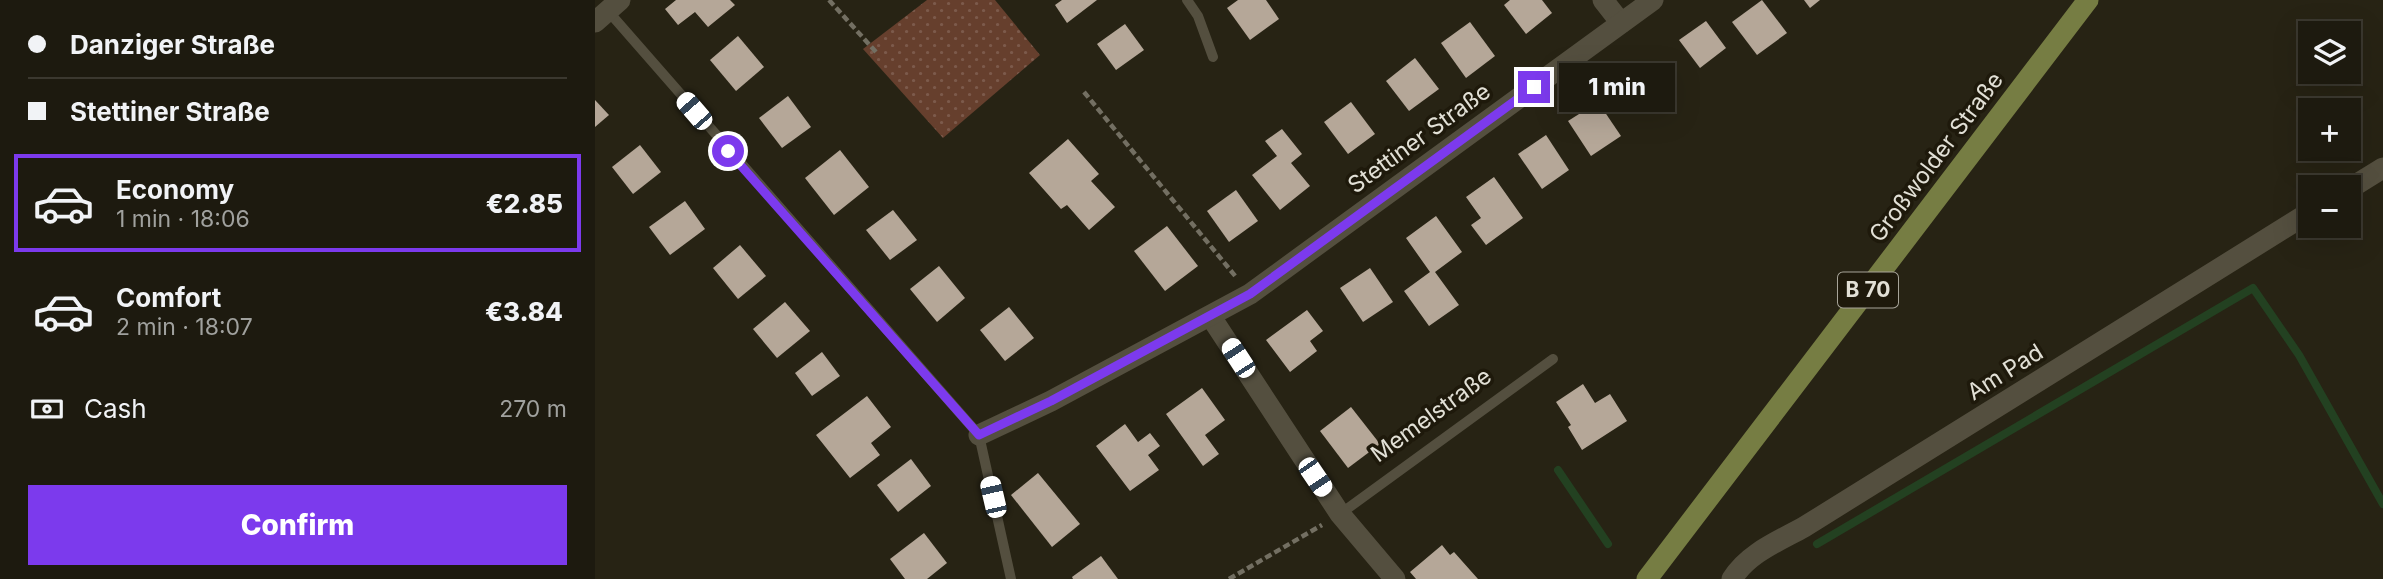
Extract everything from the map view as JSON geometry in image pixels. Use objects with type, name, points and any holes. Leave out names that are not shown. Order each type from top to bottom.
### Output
[{"type":"main road","name":"Großwolder Straße","points":[[1647,579],[2088,0]]},
{"type":"street","points":[[1604,0],[1621,23]]},
{"type":"street","name":"Stettiner Straße","points":[[979,435],[1051,401],[1250,294],[1653,0]]},
{"type":"street","points":[[2361,182],[2383,168]]},
{"type":"street","name":"Am Pad","points":[[1732,579],[1751,557],[1804,527],[2298,220]]},
{"type":"street","points":[[1211,317],[1340,514],[1395,579]]},
{"type":"lane","points":[[1187,0],[1198,16],[1213,57]]},
{"type":"lane","points":[[608,11],[979,435],[1011,579]]},
{"type":"lane","name":"Memelstraße","points":[[1340,514],[1553,359]]},
{"type":"path","points":[[829,0],[876,52]]},
{"type":"path","points":[[1084,92],[1250,294]]},
{"type":"path","points":[[1229,579],[1340,514]]},
{"type":"shaded area","points":[[927,0],[995,0],[1040,55],[943,138],[863,49]]},
{"type":"building","points":[[676,0],[730,0],[735,5],[708,27],[695,12],[678,25],[665,9]]},
{"type":"building","points":[[1062,0],[1097,0],[1067,23],[1055,5]]},
{"type":"building","points":[[1238,0],[1266,0],[1279,19],[1250,40],[1227,8]]},
{"type":"building","points":[[1510,0],[1542,0],[1552,13],[1526,34],[1504,5]]},
{"type":"building","points":[[1762,0],[1787,33],[1757,55],[1732,22]]},
{"type":"building","points":[[1804,0],[1820,0],[1810,8]]},
{"type":"building","points":[[1706,21],[1726,48],[1700,68],[1679,40]]},
{"type":"building","points":[[1470,22],[1495,56],[1466,78],[1441,43]]},
{"type":"building","points":[[1125,24],[1144,50],[1116,70],[1097,44]]},
{"type":"building","points":[[738,36],[764,67],[736,91],[710,60]]},
{"type":"building","points":[[1415,58],[1439,89],[1409,111],[1386,81]]},
{"type":"building","points":[[1650,66],[1670,94],[1641,114],[1621,86]]},
{"type":"building","points":[[788,96],[811,127],[782,148],[759,118]]},
{"type":"building","points":[[595,100],[609,115],[595,127]]},
{"type":"building","points":[[1351,102],[1375,134],[1348,154],[1324,122]]},
{"type":"building","points":[[1598,102],[1621,136],[1591,156],[1568,121]]},
{"type":"building","points":[[1282,129],[1302,154],[1291,163],[1310,186],[1280,210],[1252,175],[1277,156],[1265,141]]},
{"type":"building","points":[[1546,135],[1569,170],[1542,189],[1518,154]]},
{"type":"building","points":[[1068,139],[1099,174],[1091,181],[1115,207],[1089,230],[1067,205],[1061,209],[1029,173]]},
{"type":"building","points":[[640,145],[661,172],[633,194],[612,167]]},
{"type":"building","points":[[840,150],[869,187],[834,215],[805,178]]},
{"type":"building","points":[[1494,177],[1523,218],[1486,245],[1471,225],[1481,218],[1466,197]]},
{"type":"building","points":[[1236,190],[1258,221],[1229,242],[1207,211]]},
{"type":"building","points":[[685,201],[705,229],[670,255],[649,227]]},
{"type":"building","points":[[893,210],[917,240],[890,260],[866,230]]},
{"type":"building","points":[[1436,216],[1462,252],[1435,272],[1459,305],[1429,326],[1404,291],[1430,272],[1406,238]]},
{"type":"building","points":[[1167,226],[1198,266],[1165,291],[1134,251]]},
{"type":"building","points":[[740,245],[766,276],[738,299],[713,268]]},
{"type":"building","points":[[939,266],[965,298],[937,322],[910,289]]},
{"type":"building","points":[[1370,268],[1393,302],[1363,322],[1340,288]]},
{"type":"building","points":[[785,302],[810,331],[777,358],[753,329]]},
{"type":"building","points":[[1009,307],[1034,338],[1005,361],[980,330]]},
{"type":"building","points":[[1307,310],[1323,331],[1310,341],[1317,351],[1290,372],[1266,340]]},
{"type":"building","points":[[822,352],[840,376],[812,396],[795,373]]},
{"type":"building","points":[[1583,384],[1595,403],[1610,394],[1627,421],[1582,450],[1568,427],[1571,425],[1556,402]]},
{"type":"building","points":[[1202,388],[1225,420],[1205,435],[1219,454],[1203,466],[1166,414]]},
{"type":"building","points":[[867,396],[891,427],[871,443],[880,455],[850,478],[816,435]]},
{"type":"building","points":[[1351,407],[1380,444],[1348,468],[1320,431]]},
{"type":"building","points":[[1125,424],[1138,442],[1150,433],[1160,446],[1148,455],[1159,470],[1130,491],[1096,446]]},
{"type":"building","points":[[911,459],[931,486],[898,512],[877,485]]},
{"type":"building","points":[[1038,473],[1080,524],[1052,547],[1011,495]]},
{"type":"building","points":[[924,533],[947,563],[927,579],[905,579],[890,559]]},
{"type":"building","points":[[1442,545],[1450,555],[1454,552],[1478,579],[1416,579],[1410,572]]},
{"type":"building","points":[[1101,556],[1118,579],[1073,579],[1072,577]]},
{"type":"waterway","points":[[1817,544],[2253,288],[2299,355],[2383,504]]},
{"type":"waterway","points":[[1558,470],[1608,544]]},
{"type":"route","points":[[728,151],[979,435],[1051,401],[1250,294],[1534,87]]}]
